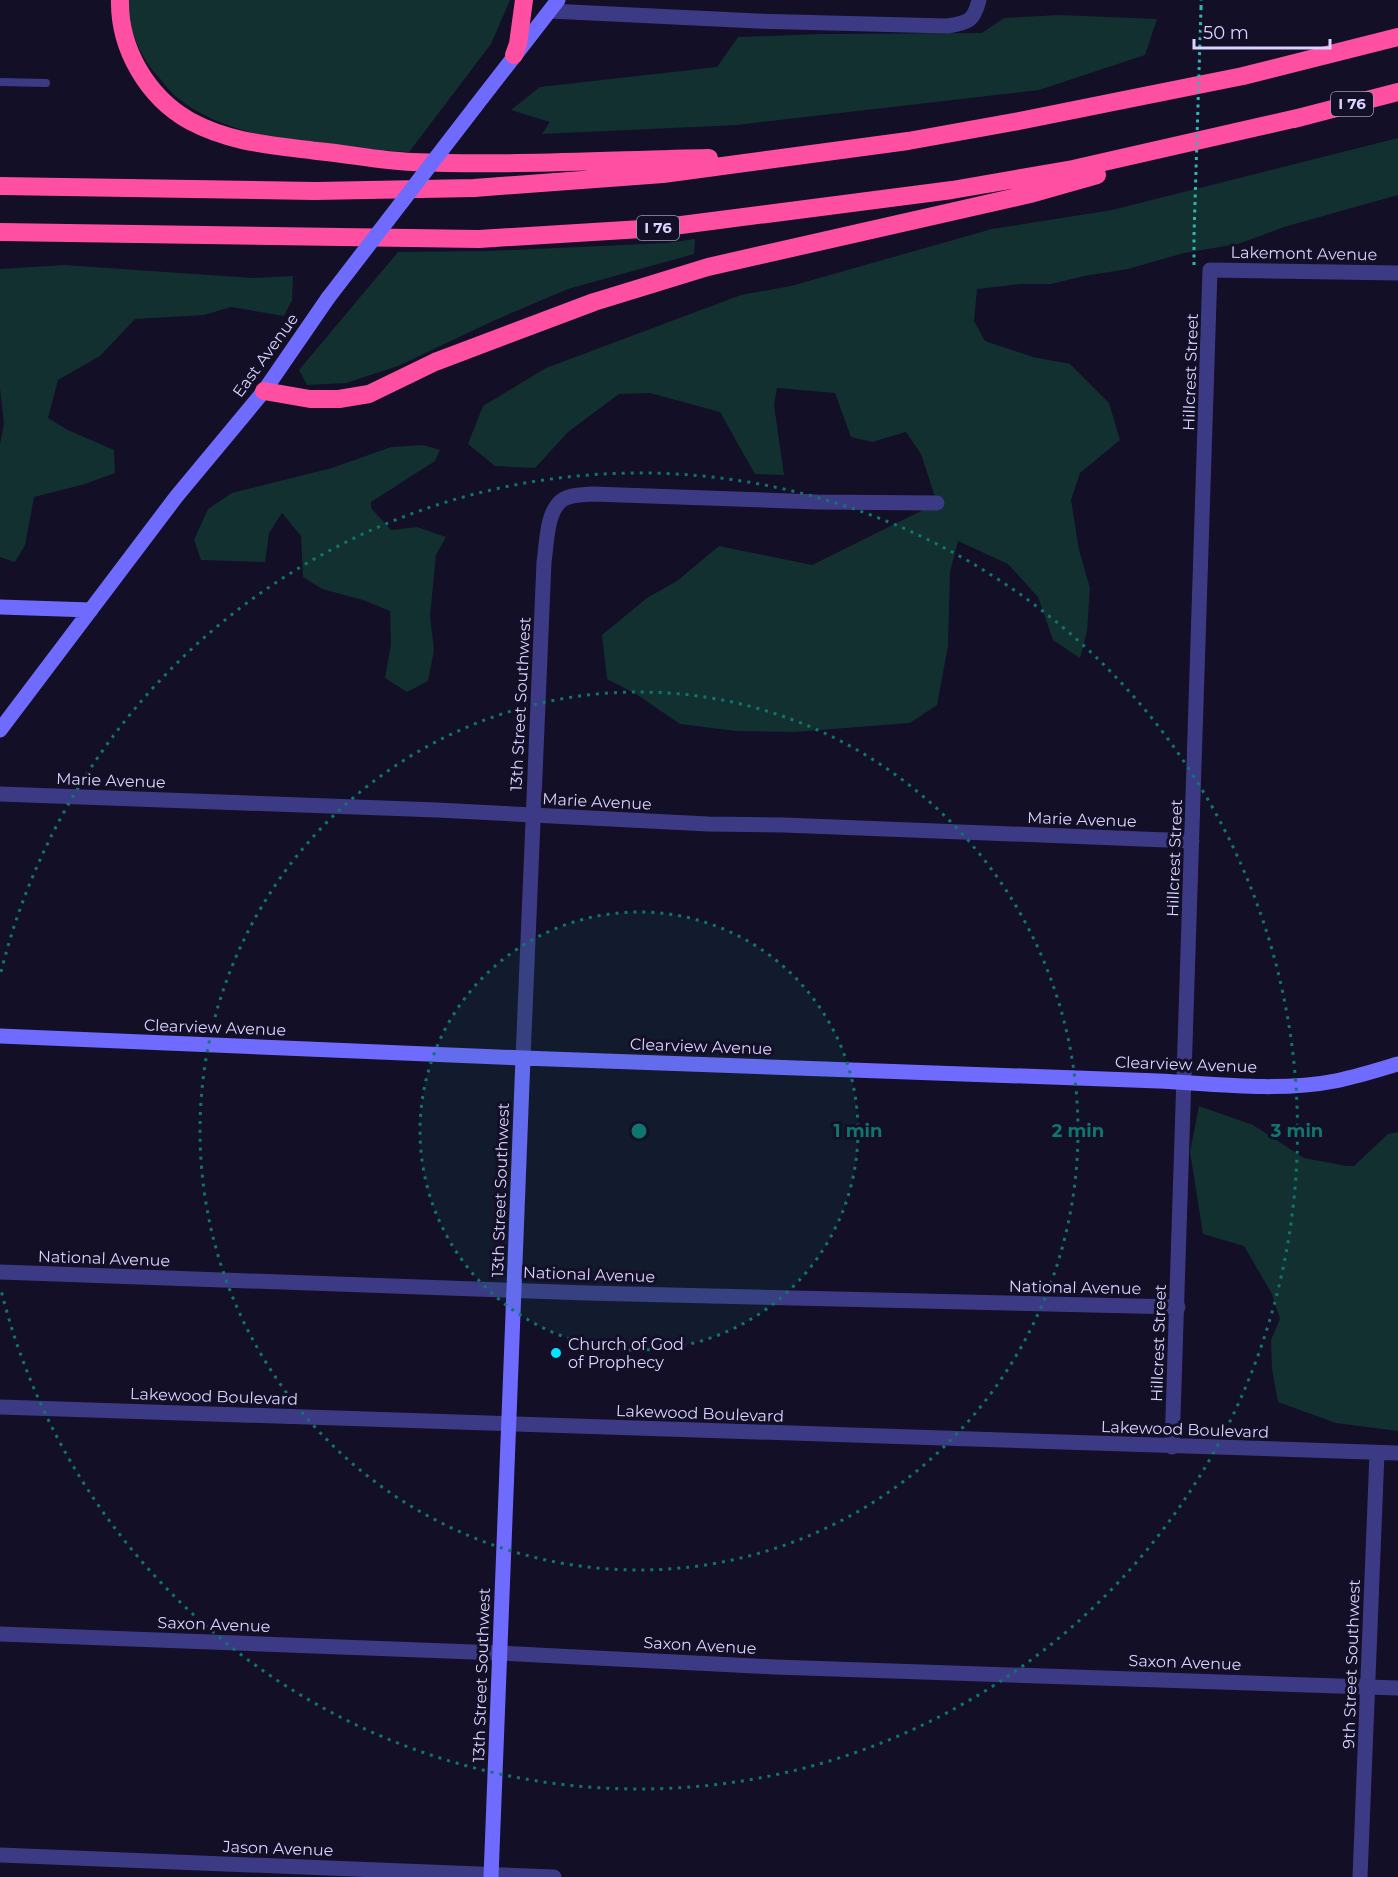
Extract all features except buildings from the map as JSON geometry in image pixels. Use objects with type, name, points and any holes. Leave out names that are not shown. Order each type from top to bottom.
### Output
[{"type":"highway","points":[[120,0],[124,34],[133,61],[143,78],[159,96],[187,119],[239,141],[411,162],[800,157]]},
{"type":"highway","points":[[514,56],[518,44],[524,0]]},
{"type":"highway","points":[[0,186],[315,191],[474,188],[663,174],[908,141],[1041,117],[1243,76],[1398,37]]},
{"type":"highway","name":"I 76","points":[[0,232],[479,239],[658,228],[819,209],[1072,169],[1306,116],[1398,92]]},
{"type":"highway","points":[[264,391],[310,399],[339,399],[369,393],[435,362],[594,302],[708,267],[1030,194],[1306,116]]},
{"type":"street","points":[[554,5],[757,21],[947,26],[963,24],[973,16],[979,0]]},
{"type":"street","name":"East Avenue","points":[[0,730],[176,497],[264,391],[328,298],[554,5]]},
{"type":"street","name":"Lakemont Avenue","points":[[1210,270],[1398,273]]},
{"type":"street","name":"Hillcrest Street","points":[[1172,1446],[1210,270]]},
{"type":"street","name":"13th Street Southwest","points":[[491,1876],[532,816],[544,562],[550,522],[556,506],[564,499],[593,494],[937,503]]},
{"type":"street","points":[[0,607],[91,610]]},
{"type":"street","name":"Marie Avenue","points":[[0,794],[437,810],[708,824],[1192,841]]},
{"type":"street","name":"Clearview Avenue","points":[[0,1036],[1184,1082],[1211,1085],[1288,1085],[1334,1081],[1398,1064]]},
{"type":"street","name":"National Avenue","points":[[0,1272],[871,1301],[1178,1307]]},
{"type":"street","name":"Lakewood Boulevard","points":[[0,1407],[1398,1453]]},
{"type":"street","name":"9th Street Southwest","points":[[1360,1877],[1377,1453]]},
{"type":"street","name":"Saxon Avenue","points":[[0,1634],[500,1653],[775,1667],[1398,1688]]},
{"type":"street","name":"Jason Avenue","points":[[0,1855],[554,1877]]},
{"type":"lane","points":[[0,82],[46,83]]},
{"type":"path","points":[[1194,235],[1201,0]]},
{"type":"green space","points":[[128,0],[510,0],[491,44],[409,152],[289,140],[229,126],[202,114],[175,96],[149,65],[131,28]]},
{"type":"green space","points":[[1060,15],[1157,19],[1145,55],[1039,90],[737,125],[542,134],[550,122],[511,110],[540,87],[717,67],[738,37],[982,33],[1004,18]]},
{"type":"green space","points":[[1398,138],[1398,195],[1284,227],[1238,244],[1184,253],[1128,269],[1051,284],[1020,284],[977,289],[974,321],[985,341],[1033,357],[1070,364],[1109,403],[1120,440],[1080,473],[1071,500],[1079,550],[1090,588],[1087,631],[1080,658],[1053,640],[1038,597],[1008,564],[958,541],[950,572],[948,646],[937,705],[910,723],[794,732],[736,731],[680,724],[636,694],[607,679],[602,635],[647,598],[677,581],[719,546],[812,565],[937,503],[921,454],[906,432],[872,442],[851,437],[835,393],[777,388],[774,405],[784,475],[755,474],[720,412],[650,393],[619,394],[568,432],[535,468],[495,466],[468,444],[483,406],[546,368],[741,295],[791,286],[992,229],[1112,210]]},
{"type":"green space","points":[[695,239],[694,254],[568,289],[398,366],[346,383],[307,385],[299,370],[398,252],[489,251],[667,243]]},
{"type":"green space","points":[[64,265],[253,278],[293,276],[292,300],[284,316],[231,307],[204,315],[135,319],[100,356],[58,380],[48,418],[68,430],[114,450],[115,473],[85,484],[34,497],[25,545],[15,562],[0,557],[0,444],[4,424],[0,388],[0,269]]},
{"type":"green space","points":[[423,445],[440,450],[435,461],[371,502],[371,508],[391,530],[417,527],[446,537],[436,555],[430,616],[434,650],[428,681],[407,692],[385,678],[391,644],[390,611],[363,600],[322,589],[303,577],[301,536],[282,513],[269,533],[265,562],[201,560],[194,540],[208,509],[232,493],[332,468],[391,447]]},
{"type":"green space","points":[[1199,1106],[1253,1125],[1304,1158],[1347,1166],[1354,1166],[1388,1134],[1398,1132],[1398,1431],[1336,1423],[1278,1402],[1272,1369],[1271,1340],[1280,1319],[1272,1294],[1244,1246],[1203,1234],[1190,1152]]},
{"type":"place","name":"Church of God of Prophecy","points":[[556,1353]]}]
